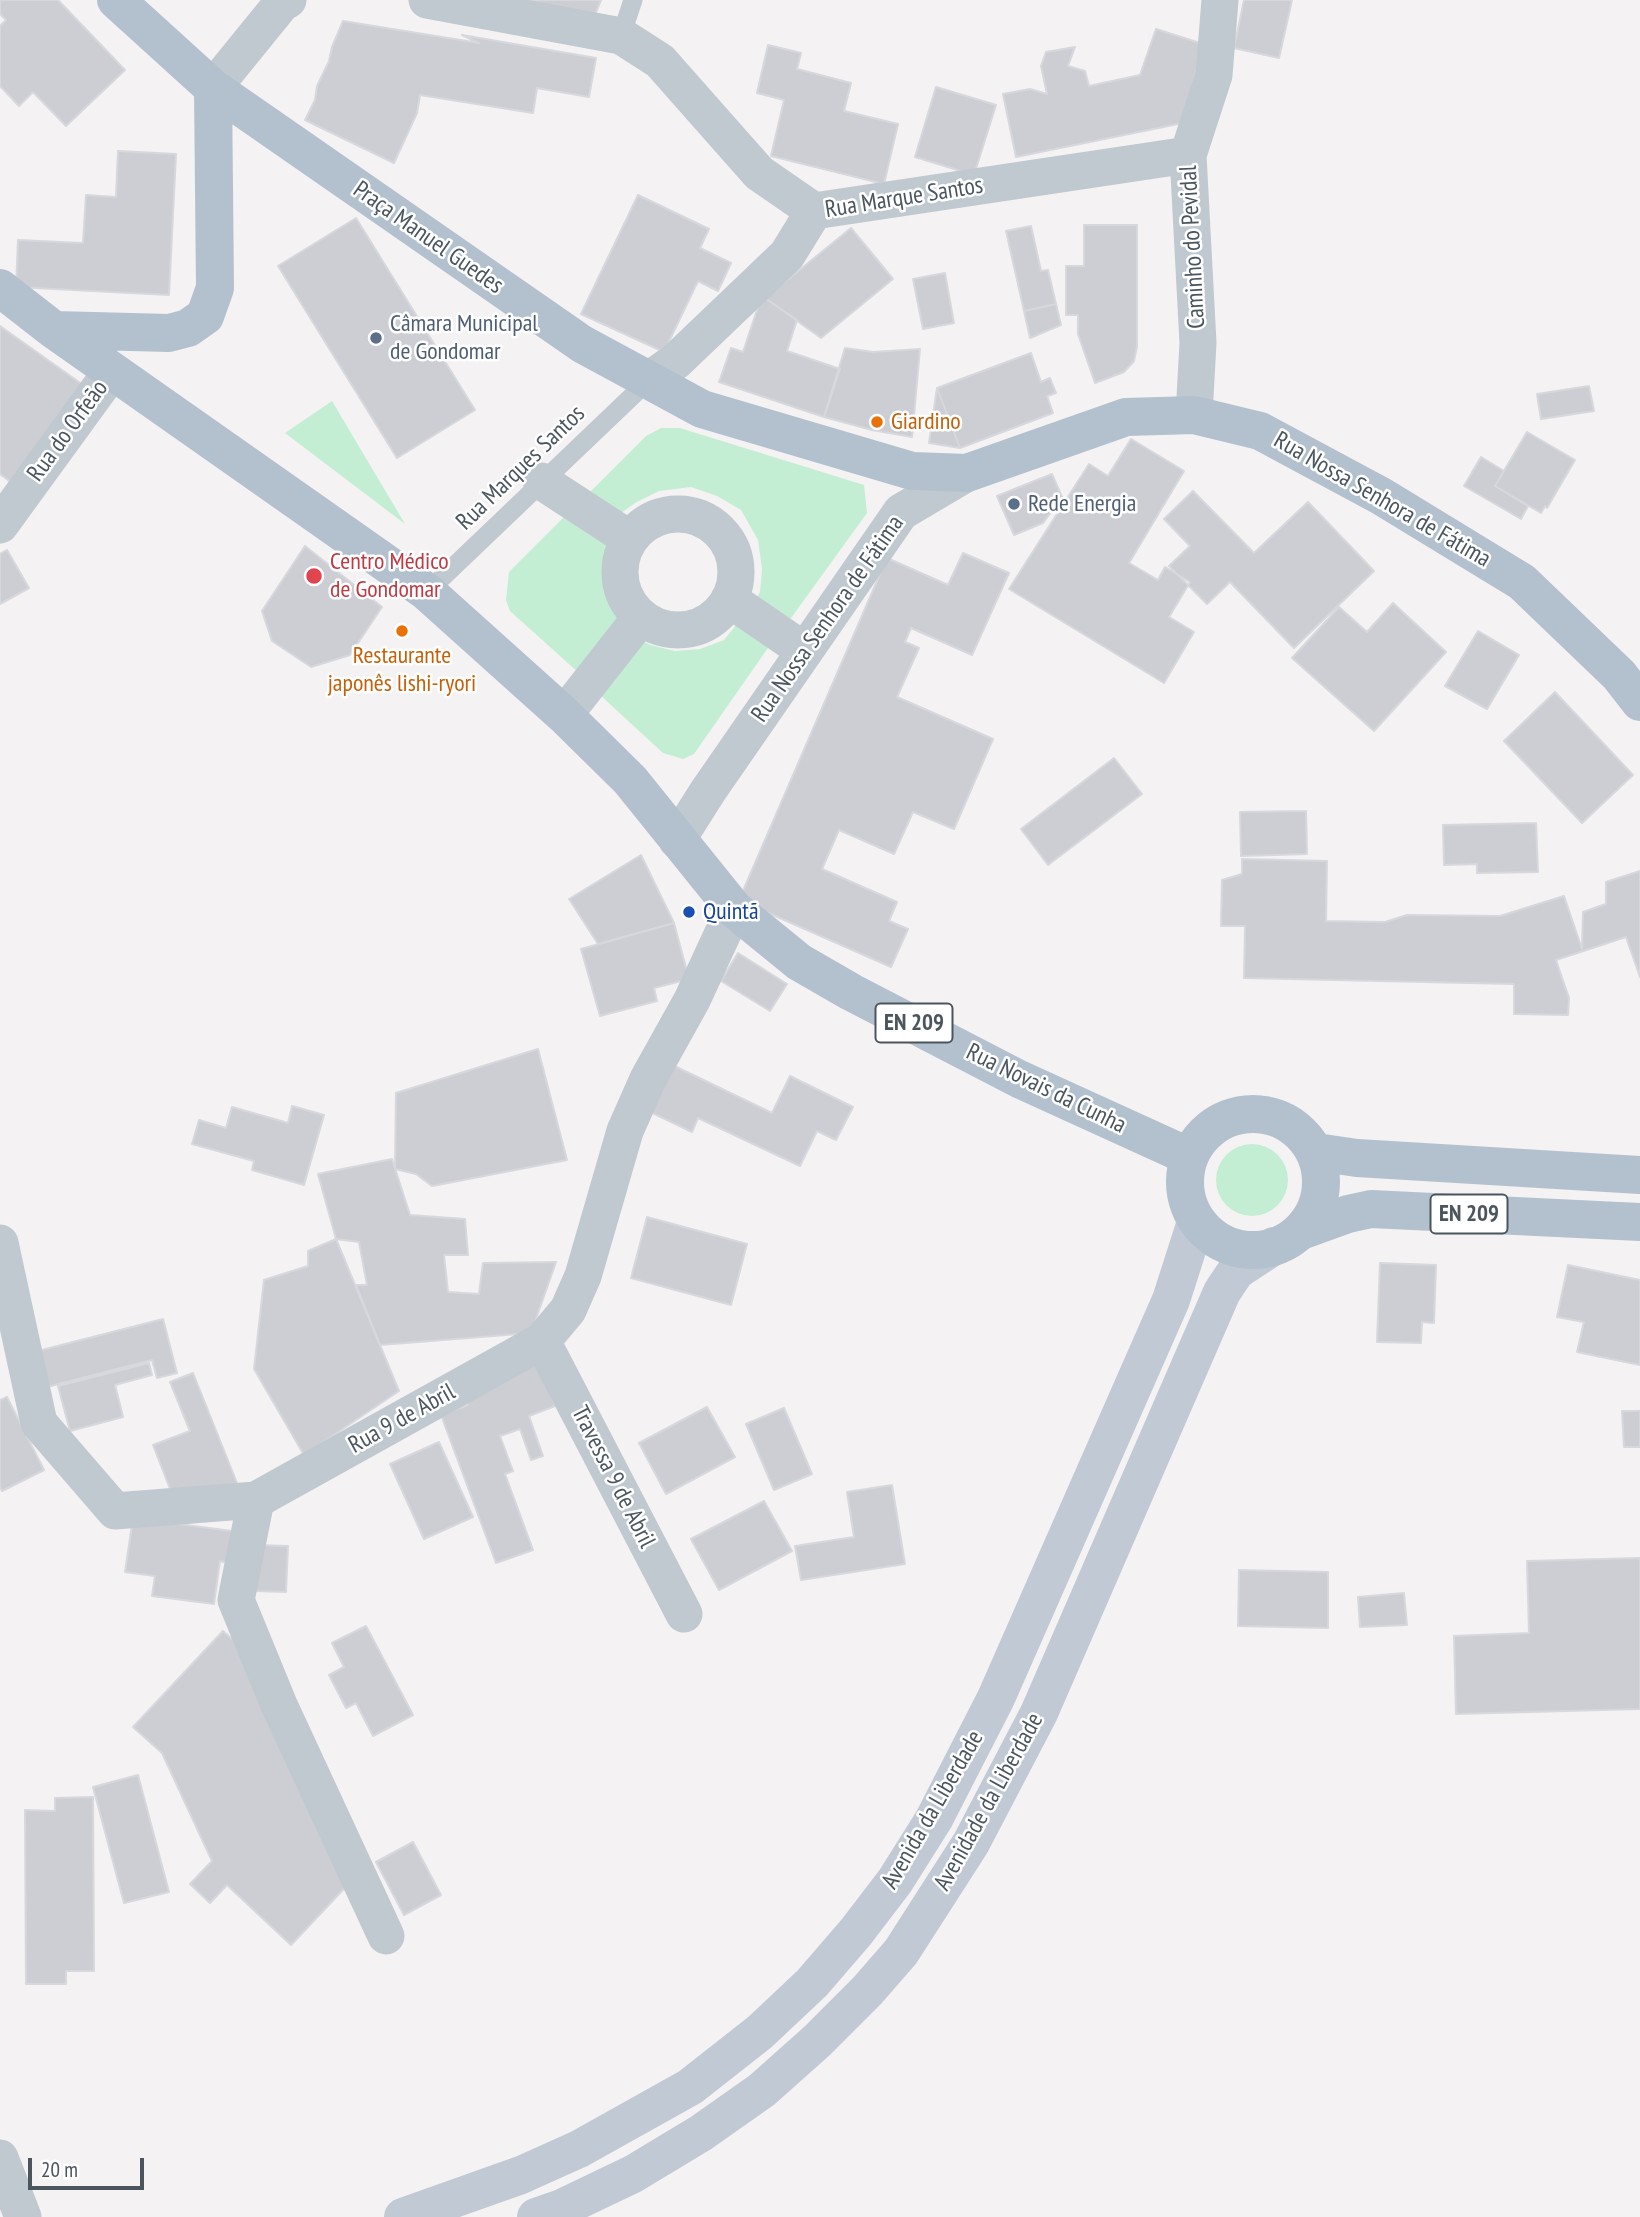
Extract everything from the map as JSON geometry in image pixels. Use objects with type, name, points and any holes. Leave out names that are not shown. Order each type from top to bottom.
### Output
[{"type":"main road","name":"Praça Manuel Guedes","points":[[116,0],[214,88],[582,344],[702,409],[905,471],[967,473]]},
{"type":"main road","points":[[54,330],[169,333],[188,328],[205,316],[215,288],[214,88]]},
{"type":"main road","name":"EN 209","points":[[0,288],[54,330],[427,592],[564,715],[630,780],[677,840]]},
{"type":"main road","name":"Rua Nossa Senhora de Fátima","points":[[967,473],[1126,417],[1194,415],[1260,430],[1381,496],[1522,582],[1619,675],[1640,702]]},
{"type":"main road","name":"Rua Novais da Cunha","points":[[677,840],[734,909],[799,961],[851,992],[1019,1079],[1188,1156]]},
{"type":"main road","points":[[1243,1114],[1267,1115],[1287,1122],[1304,1136],[1316,1152],[1322,1176],[1320,1197],[1312,1217],[1288,1238],[1259,1250],[1237,1248],[1215,1239],[1196,1222],[1188,1202],[1185,1179],[1188,1156],[1203,1136],[1221,1121],[1243,1114]]},
{"type":"main road","name":"EN 209","points":[[1316,1152],[1357,1158],[1640,1175]]},
{"type":"main road","name":"EN 209","points":[[1288,1238],[1348,1214],[1371,1209],[1640,1222]]},
{"type":"main road","name":"Avenida da Liberdade","points":[[404,2217],[520,2175],[579,2149],[690,2087],[760,2032],[812,1983],[856,1932],[895,1881],[934,1819],[996,1698],[1171,1300],[1196,1222]]},
{"type":"main road","name":"Avenidade da Liberdade","points":[[536,2217],[562,2208],[633,2174],[701,2133],[762,2090],[817,2041],[901,1952],[971,1843],[1039,1713],[1222,1292],[1236,1271],[1288,1238]]},
{"type":"street","points":[[214,88],[282,2],[288,0]]},
{"type":"street","points":[[427,0],[621,36],[660,61],[759,173],[814,211]]},
{"type":"street","name":"Caminho do Pevidal","points":[[1194,415],[1198,343],[1188,155],[1214,75],[1220,0]]},
{"type":"street","name":"Rua Marque Santos","points":[[649,380],[676,361],[787,255],[814,211],[1188,155]]},
{"type":"street","name":"Rua do Orfeão","points":[[0,524],[112,371]]},
{"type":"street","name":"Rua Nossa Senhora de Fátima","points":[[677,840],[901,512],[967,473]]},
{"type":"street","points":[[541,481],[630,539]]},
{"type":"street","points":[[671,514],[690,515],[708,522],[722,535],[732,551],[736,569],[734,588],[729,599],[713,619],[696,627],[677,631],[658,627],[641,617],[628,602],[620,584],[620,565],[625,546],[637,530],[653,520],[671,514]]},
{"type":"street","points":[[729,599],[805,651]]},
{"type":"street","points":[[564,715],[641,617]]},
{"type":"street","name":"Rua 9 de Abril","points":[[256,1500],[542,1341],[568,1310],[583,1276],[625,1131],[648,1079],[698,988],[734,909]]},
{"type":"street","points":[[0,1243],[39,1423],[115,1511],[256,1500],[236,1600],[279,1705],[386,1936]]},
{"type":"street","name":"Travessa 9 de Abril","points":[[542,1341],[684,1614]]},
{"type":"street","points":[[0,2158],[23,2217]]},
{"type":"lane","points":[[621,36],[633,0]]},
{"type":"lane","name":"Rua Marques Santos","points":[[427,592],[649,380]]},
{"type":"green space","points":[[332,401],[405,524],[285,433]]},
{"type":"green space","points":[[661,428],[680,428],[864,485],[867,513],[786,625],[753,605],[760,592],[762,569],[758,540],[741,510],[717,496],[691,487],[659,491],[617,516],[584,498],[646,436]]},
{"type":"green space","points":[[567,514],[608,542],[603,567],[603,586],[622,623],[580,674],[510,611],[506,600],[509,572]]},
{"type":"green space","points":[[737,624],[770,645],[694,754],[683,759],[663,753],[600,695],[640,639],[650,645],[675,651],[700,649],[724,640]]},
{"type":"green space","points":[[1252,1144],[1272,1150],[1282,1160],[1288,1180],[1282,1200],[1272,1210],[1252,1216],[1232,1210],[1222,1200],[1216,1180],[1222,1160],[1232,1150]]},
{"type":"building","points":[[0,0],[58,0],[125,70],[66,126],[33,92],[19,106],[0,86],[0,26],[6,20],[0,14]]},
{"type":"building","points":[[499,0],[601,0],[586,37]]},
{"type":"building","points":[[1244,0],[1292,0],[1279,58],[1234,48]]},
{"type":"building","points":[[343,21],[479,43],[462,35],[596,58],[589,97],[537,88],[533,113],[420,95],[417,113],[394,163],[305,120],[315,100],[317,86]]},
{"type":"building","points":[[1156,29],[1203,44],[1183,123],[1016,157],[1003,94],[1030,89],[1047,94],[1041,66],[1046,52],[1075,47],[1068,66],[1085,71],[1089,86],[1140,75]]},
{"type":"building","points":[[768,45],[801,53],[797,69],[851,83],[844,111],[898,124],[884,184],[771,156],[784,100],[757,93]]},
{"type":"building","points":[[936,87],[996,105],[974,175],[915,157]]},
{"type":"building","points":[[118,151],[176,154],[169,295],[16,287],[18,240],[83,243],[86,195],[116,197]]},
{"type":"building","points":[[638,195],[709,229],[700,248],[731,263],[718,291],[698,281],[664,352],[581,314]]},
{"type":"building","name":"Câmara Municipal de Gondomar","points":[[356,218],[475,410],[397,458],[278,266]]},
{"type":"building","points":[[1084,225],[1137,225],[1137,346],[1134,361],[1124,372],[1095,383],[1078,334],[1078,315],[1066,315],[1066,266],[1084,266]]},
{"type":"building","points":[[1031,226],[1041,271],[1048,270],[1056,304],[1024,311],[1006,231]]},
{"type":"building","points":[[851,228],[893,279],[821,338],[765,298]]},
{"type":"building","points":[[945,273],[954,323],[923,329],[913,279]]},
{"type":"building","points":[[765,298],[797,320],[787,351],[840,369],[824,417],[719,382],[731,348],[743,352],[759,304]]},
{"type":"building","points":[[1056,304],[1061,325],[1030,338],[1024,311]]},
{"type":"building","points":[[0,326],[86,387],[16,486],[0,474]]},
{"type":"building","points":[[845,348],[873,352],[920,349],[912,437],[824,417]]},
{"type":"building","points":[[1031,353],[1041,382],[1050,378],[1056,393],[1047,396],[1053,413],[960,448],[937,388]]},
{"type":"building","points":[[1589,386],[1594,411],[1541,419],[1537,394]]},
{"type":"building","points":[[937,388],[960,448],[929,443]]},
{"type":"building","points":[[1527,432],[1575,460],[1547,508],[1545,506],[1541,513],[1495,486]]},
{"type":"building","points":[[1131,439],[1184,471],[1129,563],[1158,580],[1165,567],[1190,582],[1169,617],[1194,632],[1164,683],[1009,589],[1089,464],[1108,476]]},
{"type":"building","points":[[1481,457],[1504,471],[1495,486],[1528,506],[1521,519],[1464,486]]},
{"type":"building","points":[[1052,474],[1062,497],[1043,523],[1014,535],[997,496]]},
{"type":"building","points":[[1193,491],[1254,553],[1308,502],[1374,571],[1294,648],[1230,582],[1207,604],[1169,566],[1190,546],[1164,519]]},
{"type":"building","name":"Centro Médico de Gondomar","points":[[305,546],[382,607],[350,655],[311,667],[272,641],[262,611]]},
{"type":"building","points":[[7,550],[29,588],[0,604],[0,554]]},
{"type":"building","points":[[963,553],[1009,573],[972,655],[911,628],[905,642],[919,648],[897,697],[993,739],[954,829],[913,812],[894,854],[839,830],[822,869],[897,902],[889,921],[908,929],[891,967],[739,900],[887,558],[948,585]]},
{"type":"building","points":[[1393,603],[1446,652],[1374,731],[1292,658],[1339,607],[1367,632]]},
{"type":"building","points":[[1478,631],[1519,655],[1487,709],[1445,686]]},
{"type":"building","points":[[1555,692],[1633,775],[1582,823],[1504,741]]},
{"type":"building","points":[[1114,758],[1142,794],[1048,865],[1021,829]]},
{"type":"building","points":[[1306,811],[1307,854],[1241,856],[1240,812]]},
{"type":"building","points":[[1536,823],[1538,872],[1477,873],[1477,864],[1444,865],[1443,825]]},
{"type":"building","points":[[641,855],[674,923],[598,944],[569,899]]},
{"type":"building","points":[[1242,859],[1327,861],[1326,921],[1385,922],[1407,915],[1500,916],[1564,896],[1582,949],[1583,912],[1606,904],[1606,882],[1640,871],[1640,977],[1626,937],[1556,960],[1569,998],[1568,1015],[1514,1014],[1514,984],[1244,978],[1245,926],[1221,926],[1222,880],[1242,874]]},
{"type":"building","points":[[674,923],[689,979],[654,988],[657,1001],[600,1016],[581,949]]},
{"type":"building","points":[[738,953],[787,984],[770,1011],[721,981]]},
{"type":"building","points":[[538,1049],[567,1160],[432,1186],[416,1174],[395,1169],[396,1093]]},
{"type":"building","points":[[664,1061],[772,1113],[790,1076],[853,1107],[836,1140],[817,1131],[800,1166],[698,1118],[692,1132],[642,1108]]},
{"type":"building","points":[[292,1106],[324,1115],[304,1185],[252,1170],[254,1161],[192,1144],[199,1120],[226,1128],[232,1107],[288,1123]]},
{"type":"building","points":[[392,1159],[410,1215],[465,1219],[468,1255],[444,1255],[448,1292],[479,1294],[483,1263],[556,1262],[531,1333],[380,1345],[356,1285],[367,1285],[359,1242],[336,1239],[318,1174]]},
{"type":"building","points":[[647,1217],[747,1244],[731,1305],[631,1278]]},
{"type":"building","points":[[336,1239],[399,1391],[304,1455],[254,1369],[264,1280],[308,1266],[308,1251]]},
{"type":"building","points":[[1380,1263],[1436,1265],[1434,1323],[1422,1322],[1421,1343],[1377,1342]]},
{"type":"building","points":[[1568,1265],[1640,1280],[1640,1365],[1577,1352],[1584,1322],[1557,1317]]},
{"type":"building","points":[[163,1319],[177,1373],[157,1378],[152,1360],[47,1387],[38,1351]]},
{"type":"building","points":[[537,1358],[555,1406],[529,1416],[543,1456],[531,1460],[520,1429],[500,1436],[513,1471],[505,1474],[533,1550],[496,1563],[441,1415],[468,1405],[461,1386]]},
{"type":"building","points":[[149,1363],[152,1375],[115,1385],[123,1417],[70,1431],[58,1386]]},
{"type":"building","points":[[193,1373],[239,1488],[179,1512],[153,1445],[190,1431],[170,1382]]},
{"type":"building","points":[[7,1397],[44,1470],[2,1491],[0,1400]]},
{"type":"building","points":[[707,1407],[735,1457],[666,1494],[639,1443]]},
{"type":"building","points":[[784,1408],[812,1474],[774,1490],[746,1424]]},
{"type":"building","points":[[1622,1411],[1640,1411],[1640,1447],[1624,1447]]},
{"type":"building","points":[[439,1442],[473,1517],[424,1539],[390,1464]]},
{"type":"building","points":[[892,1485],[905,1564],[801,1580],[795,1546],[854,1537],[847,1492]]},
{"type":"building","points":[[764,1501],[792,1551],[719,1590],[691,1539]]},
{"type":"building","points":[[133,1518],[232,1531],[228,1563],[220,1561],[214,1604],[152,1596],[155,1576],[125,1572]]},
{"type":"building","points":[[255,1545],[288,1546],[286,1592],[254,1591]]},
{"type":"building","points":[[1640,1558],[1640,1709],[1456,1714],[1454,1636],[1529,1633],[1527,1561]]},
{"type":"building","points":[[1239,1570],[1328,1572],[1328,1628],[1238,1626]]},
{"type":"building","points":[[1404,1593],[1407,1625],[1360,1627],[1358,1597]]},
{"type":"building","points":[[366,1626],[413,1715],[373,1736],[356,1703],[346,1708],[329,1675],[344,1667],[332,1643]]},
{"type":"building","points":[[223,1631],[241,1647],[356,1876],[291,1945],[227,1885],[210,1903],[190,1884],[212,1861],[162,1753],[133,1727]]},
{"type":"building","points":[[138,1775],[169,1892],[124,1903],[93,1787]]},
{"type":"building","points":[[93,1797],[94,1971],[66,1971],[66,1984],[26,1984],[25,1810],[55,1811],[55,1798]]},
{"type":"building","points":[[413,1842],[441,1895],[404,1915],[376,1862]]},
{"type":"place","name":"Câmara Municipal de Gondomar","points":[[376,338]]},
{"type":"place","name":"Giardino","points":[[877,422]]},
{"type":"place","name":"Rede Energia","points":[[1014,504]]},
{"type":"place","name":"Centro Médico de Gondomar","points":[[314,576]]},
{"type":"place","name":"Restaurante japonês lishi-ryori","points":[[402,631]]},
{"type":"place","name":"Quintã","points":[[689,912]]}]
